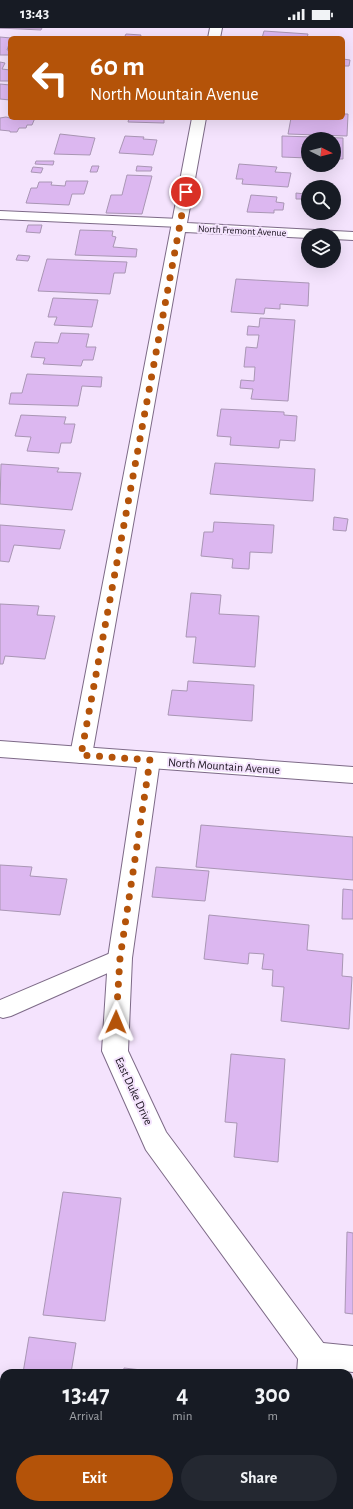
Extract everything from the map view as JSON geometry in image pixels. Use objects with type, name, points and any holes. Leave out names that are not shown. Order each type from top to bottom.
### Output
[{"type":"street","points":[[81,755],[199,120]]},
{"type":"street","name":"North Fremont Avenue","points":[[179,225],[301,233]]},
{"type":"street","points":[[341,235],[353,236]]},
{"type":"street","name":"North Mountain Avenue","points":[[0,750],[353,775]]},
{"type":"street","name":"East Duke Drive","points":[[150,760],[120,958],[115,1051],[156,1141],[313,1364]]},
{"type":"lane","points":[[0,215],[179,225]]},
{"type":"lane","points":[[3,1009],[120,958]]},
{"type":"lane","points":[[313,1364],[353,1359]]},
{"type":"building","points":[[0,28],[42,28],[41,30]]},
{"type":"building","points":[[264,31],[308,34],[308,36],[263,36]]},
{"type":"building","points":[[126,34],[141,35],[141,36],[125,36]]},
{"type":"building","points":[[0,37],[8,38],[8,55],[0,55]]},
{"type":"building","points":[[345,59],[350,60],[349,66],[345,66]]},
{"type":"building","points":[[0,62],[5,63],[2,69],[8,70],[8,81],[0,81]]},
{"type":"building","points":[[0,84],[8,85],[8,100],[0,99]]},
{"type":"building","points":[[345,114],[348,114],[347,136],[341,136],[341,132],[301,132],[301,134],[288,134],[291,120],[345,120]]},
{"type":"building","points":[[0,118],[8,118],[8,120],[34,120],[32,125],[27,125],[26,128],[19,128],[17,132],[10,132],[0,130]]},
{"type":"building","points":[[128,120],[164,120],[164,123],[128,122]]},
{"type":"building","points":[[60,134],[95,138],[90,155],[54,154]]},
{"type":"building","points":[[125,136],[144,137],[143,139],[157,140],[153,155],[119,153]]},
{"type":"building","points":[[282,136],[301,137],[301,158],[282,157]]},
{"type":"building","points":[[341,138],[343,138],[343,159],[341,159]]},
{"type":"building","points":[[36,161],[54,161],[53,165],[35,164]]},
{"type":"building","points":[[239,164],[277,167],[275,172],[291,173],[288,187],[242,184],[243,179],[236,179]]},
{"type":"building","points":[[92,166],[99,166],[97,172],[90,172]]},
{"type":"building","points":[[137,166],[152,167],[151,171],[136,171]]},
{"type":"building","points":[[33,167],[43,168],[41,173],[31,172]]},
{"type":"building","points":[[127,175],[152,176],[142,214],[106,213],[111,195],[122,195]]},
{"type":"building","points":[[66,181],[88,181],[84,194],[72,194],[69,205],[26,203],[31,188],[37,188],[39,182],[52,182],[51,185],[65,186]]},
{"type":"building","points":[[296,193],[301,194],[301,199],[296,199]]},
{"type":"building","points":[[251,195],[277,197],[276,202],[284,203],[283,210],[274,210],[274,213],[247,212]]},
{"type":"building","points":[[28,225],[42,225],[40,233],[26,232]]},
{"type":"building","points":[[80,230],[113,231],[112,236],[116,237],[113,247],[137,249],[136,257],[75,255]]},
{"type":"building","points":[[18,255],[30,256],[28,261],[16,260]]},
{"type":"building","points":[[47,259],[127,262],[125,273],[114,273],[110,294],[38,291]]},
{"type":"building","points":[[236,279],[309,283],[308,306],[280,304],[280,309],[265,308],[264,314],[231,312]]},
{"type":"building","points":[[53,298],[98,300],[92,327],[54,325],[57,317],[48,317]]},
{"type":"building","points":[[260,318],[295,320],[288,401],[251,399],[253,389],[240,388],[241,380],[254,381],[255,367],[244,367],[246,347],[257,348],[259,335],[247,335],[248,326],[259,327]]},
{"type":"building","points":[[61,333],[89,334],[86,347],[96,347],[93,360],[83,360],[81,366],[43,364],[45,358],[31,357],[35,342],[58,343]]},
{"type":"building","points":[[27,374],[102,377],[101,387],[82,386],[78,406],[9,404],[11,393],[22,393]]},
{"type":"building","points":[[221,409],[284,412],[284,415],[297,416],[295,441],[280,440],[279,448],[230,445],[231,437],[217,436]]},
{"type":"building","points":[[21,415],[66,417],[64,424],[75,424],[71,443],[61,443],[59,453],[27,451],[31,437],[15,436]]},
{"type":"building","points":[[215,463],[315,469],[313,501],[210,494]]},
{"type":"building","points":[[1,464],[59,468],[57,472],[81,473],[72,510],[0,504]]},
{"type":"building","points":[[334,517],[348,519],[346,531],[333,530]]},
{"type":"building","points":[[214,522],[274,525],[272,553],[250,552],[249,569],[232,568],[233,559],[201,556],[204,532],[213,532]]},
{"type":"building","points":[[0,525],[65,530],[60,549],[14,545],[9,562],[0,561]]},
{"type":"building","points":[[191,593],[221,595],[219,614],[259,616],[255,667],[193,663],[196,637],[186,637]]},
{"type":"building","points":[[0,604],[39,606],[37,615],[55,616],[45,659],[5,656],[3,664],[0,664]]},
{"type":"building","points":[[188,681],[254,685],[252,721],[168,715],[172,690],[187,691]]},
{"type":"building","points":[[201,825],[353,837],[353,880],[196,867]]},
{"type":"building","points":[[0,865],[32,867],[30,876],[67,879],[60,915],[0,910]]},
{"type":"building","points":[[156,867],[209,871],[205,901],[152,897]]},
{"type":"building","points":[[343,889],[353,890],[353,919],[342,919]]},
{"type":"building","points":[[209,915],[309,925],[307,950],[343,954],[342,976],[352,977],[349,1029],[281,1021],[284,987],[272,986],[273,970],[262,969],[264,954],[249,953],[248,964],[204,959]]},
{"type":"building","points":[[231,1054],[285,1059],[278,1162],[234,1157],[237,1123],[225,1122]]},
{"type":"building","points":[[63,1192],[121,1198],[105,1321],[43,1315]]},
{"type":"building","points":[[347,1232],[353,1233],[353,1314],[345,1313]]},
{"type":"building","points":[[29,1337],[76,1343],[72,1369],[24,1369]]},
{"type":"route","points":[[116,1022],[120,958],[150,760],[81,755],[186,192]]}]
